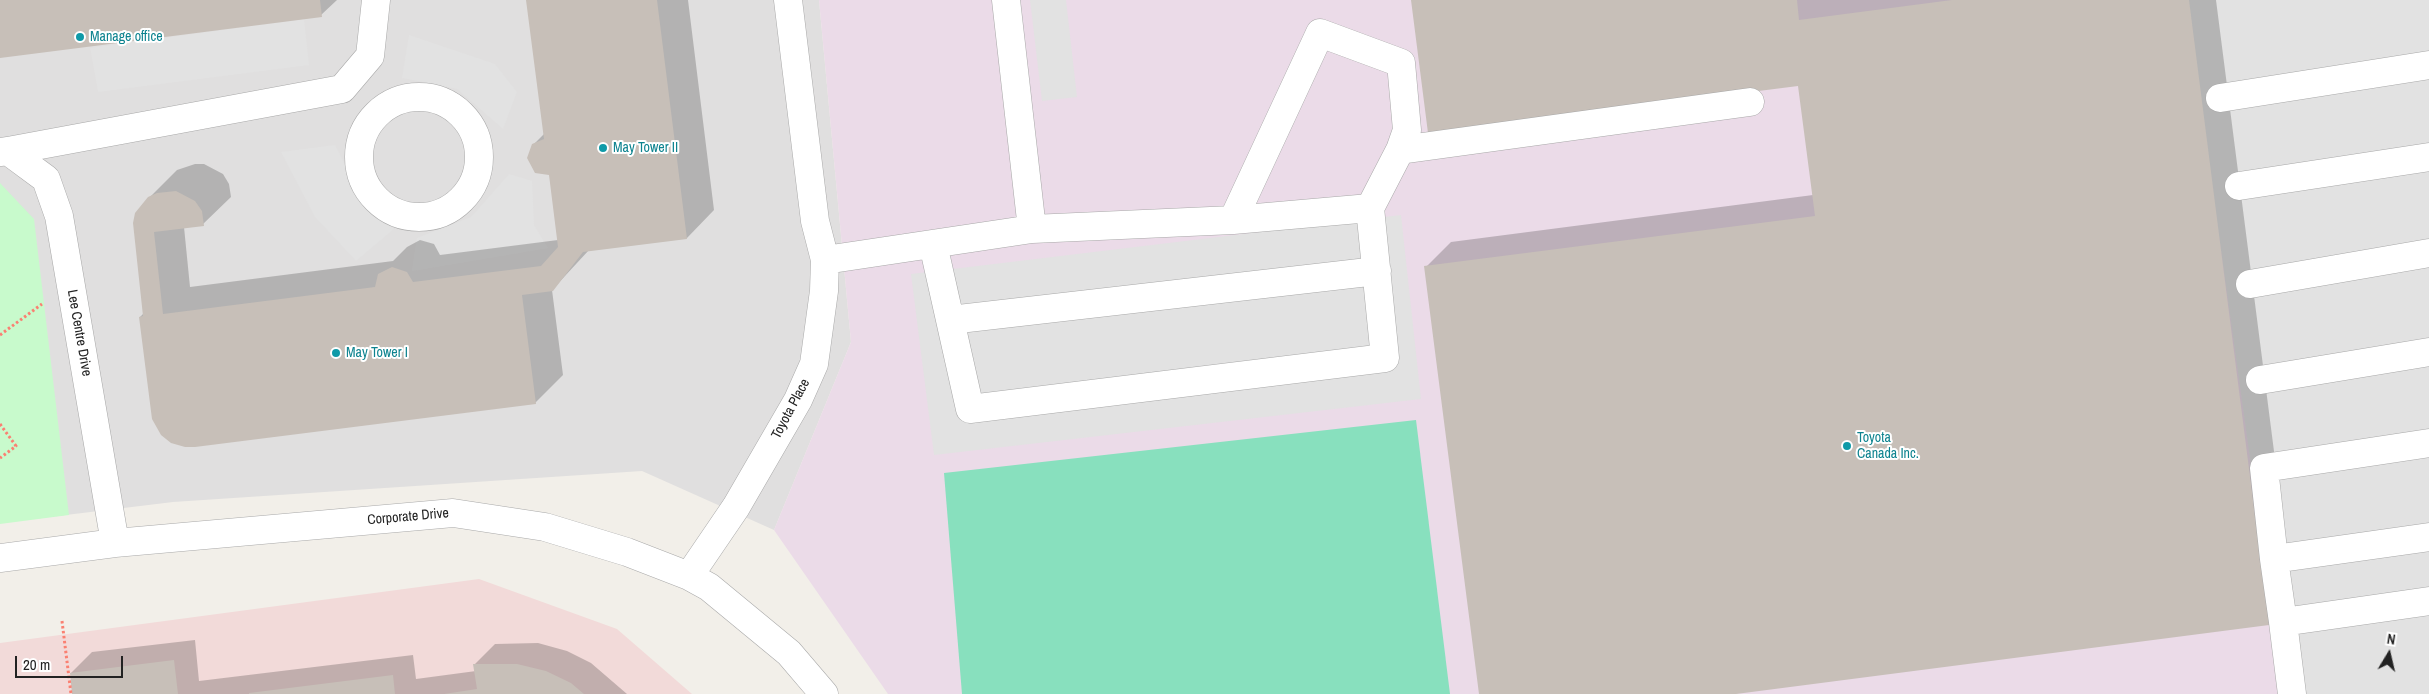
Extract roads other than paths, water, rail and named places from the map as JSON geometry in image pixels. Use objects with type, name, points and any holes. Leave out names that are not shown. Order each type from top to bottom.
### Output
[{"type":"street","points":[[4,152],[342,89],[370,56],[376,0]]},
{"type":"street","name":"Toyota Place","points":[[689,576],[736,507],[798,400],[814,364],[824,291],[825,260],[815,221],[788,0]]},
{"type":"street","points":[[1006,0],[1032,229]]},
{"type":"street","points":[[933,244],[970,409],[1385,358],[1370,208],[1400,150],[1407,130],[1401,63],[1320,34],[1233,220]]},
{"type":"street","points":[[2220,98],[2429,65]]},
{"type":"street","points":[[342,89],[371,120]]},
{"type":"street","points":[[424,97],[443,102],[459,112],[472,128],[479,146],[479,166],[473,185],[461,201],[445,212],[425,218],[405,216],[386,208],[371,195],[361,177],[358,157],[362,137],[371,120],[386,106],[404,99],[424,97]]},
{"type":"street","points":[[1400,150],[1750,102]]},
{"type":"street","name":"Lee Centre Drive","points":[[4,152],[46,179],[58,216],[115,544]]},
{"type":"street","points":[[2238,186],[2429,157]]},
{"type":"street","points":[[825,260],[1032,229],[1233,220],[1370,208]]},
{"type":"street","points":[[2250,284],[2429,252]]},
{"type":"street","points":[[950,320],[1377,271]]},
{"type":"street","points":[[2260,380],[2429,352]]},
{"type":"street","points":[[2292,694],[2264,468],[2429,443]]},
{"type":"street","name":"Corporate Drive","points":[[0,558],[115,544],[453,513],[545,527],[627,552],[689,576],[708,587],[789,653],[824,694]]},
{"type":"street","points":[[2274,559],[2429,537]]},
{"type":"street","points":[[2283,622],[2429,601]]},
{"type":"place","name":"Manage office","points":[[80,37]]},
{"type":"place","name":"May Tower II","points":[[603,148]]},
{"type":"place","name":"May Tower I","points":[[336,353]]},
{"type":"place","name":"Toyota Canada Inc.","points":[[1847,446]]}]
